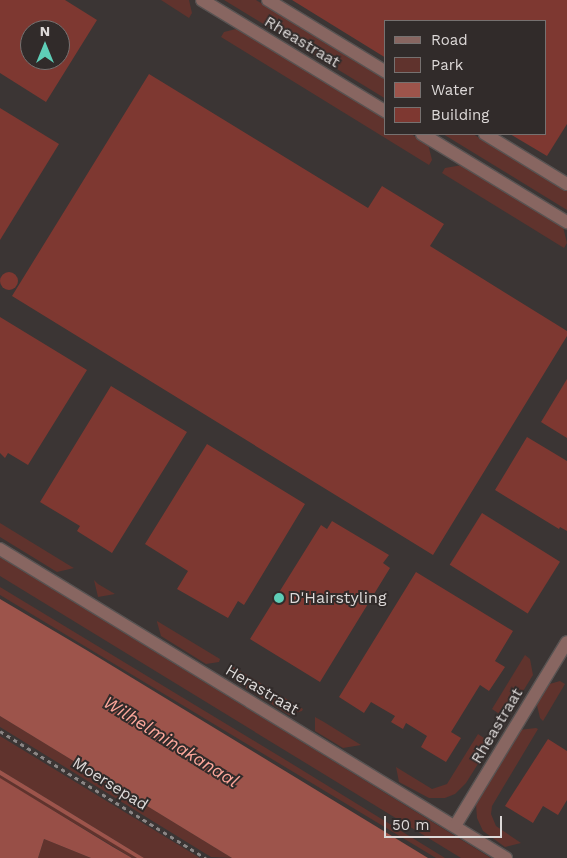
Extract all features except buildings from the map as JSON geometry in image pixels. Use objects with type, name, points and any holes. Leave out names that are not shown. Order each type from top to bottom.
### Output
[{"type":"street","name":"Rheastraat","points":[[202,0],[384,111]]},
{"type":"street","points":[[268,0],[384,71]]},
{"type":"street","points":[[424,135],[567,222]]},
{"type":"street","points":[[487,135],[567,184]]},
{"type":"street","name":"Herastraat","points":[[0,549],[506,858]]},
{"type":"street","name":"Rheastraat","points":[[455,826],[567,642]]},
{"type":"path","name":"Moersepad","points":[[0,732],[206,858]]},
{"type":"green space","points":[[161,0],[189,0],[192,13],[189,18]]},
{"type":"green space","points":[[224,0],[256,0],[384,79],[384,98]]},
{"type":"green space","points":[[240,28],[384,117],[384,135],[413,135],[428,144],[432,160],[429,165],[221,37],[224,32]]},
{"type":"green space","points":[[445,135],[475,135],[567,191],[567,210]]},
{"type":"green space","points":[[462,165],[563,227],[567,243],[564,248],[442,173],[445,168]]},
{"type":"green space","points":[[0,523],[74,568],[57,572],[0,537]]},
{"type":"green space","points":[[0,557],[491,858],[461,858],[0,576]]},
{"type":"green space","points":[[94,580],[98,584],[115,594],[98,597]]},
{"type":"green space","points":[[0,587],[445,858],[436,858],[0,595]]},
{"type":"green space","points":[[157,621],[220,659],[219,662],[206,664],[161,636]]},
{"type":"green space","points":[[525,655],[530,659],[533,675],[512,709],[498,713],[492,709]]},
{"type":"green space","points":[[232,666],[303,709],[302,711],[289,715],[235,681],[230,669]]},
{"type":"green space","points":[[560,681],[565,684],[543,721],[540,718],[536,701],[546,685]]},
{"type":"green space","points":[[0,716],[232,858],[211,857],[0,727]]},
{"type":"green space","points":[[315,717],[361,745],[343,748],[315,731]]},
{"type":"green space","points":[[538,729],[492,806],[491,814],[496,826],[521,843],[505,847],[483,831],[477,818],[476,804],[478,796],[519,730]]},
{"type":"green space","points":[[478,734],[484,738],[486,751],[466,783],[455,794],[445,798],[429,798],[399,782],[396,767],[432,789],[447,784]]},
{"type":"green space","points":[[0,736],[200,858],[144,858],[0,770]]},
{"type":"green space","points":[[0,775],[137,857],[132,858],[0,778]]},
{"type":"green space","points":[[44,839],[91,858],[38,858]]},
{"type":"shaded area","points":[[0,778],[132,858],[91,858],[44,839],[38,858],[0,858]]},
{"type":"water","name":"Wilhelminakanaal","points":[[0,599],[428,858],[232,858],[0,716]]},
{"type":"water","points":[[0,770],[144,858],[137,858],[0,775]]},
{"type":"place","name":"D'Hairstyling","points":[[279,598]]}]
